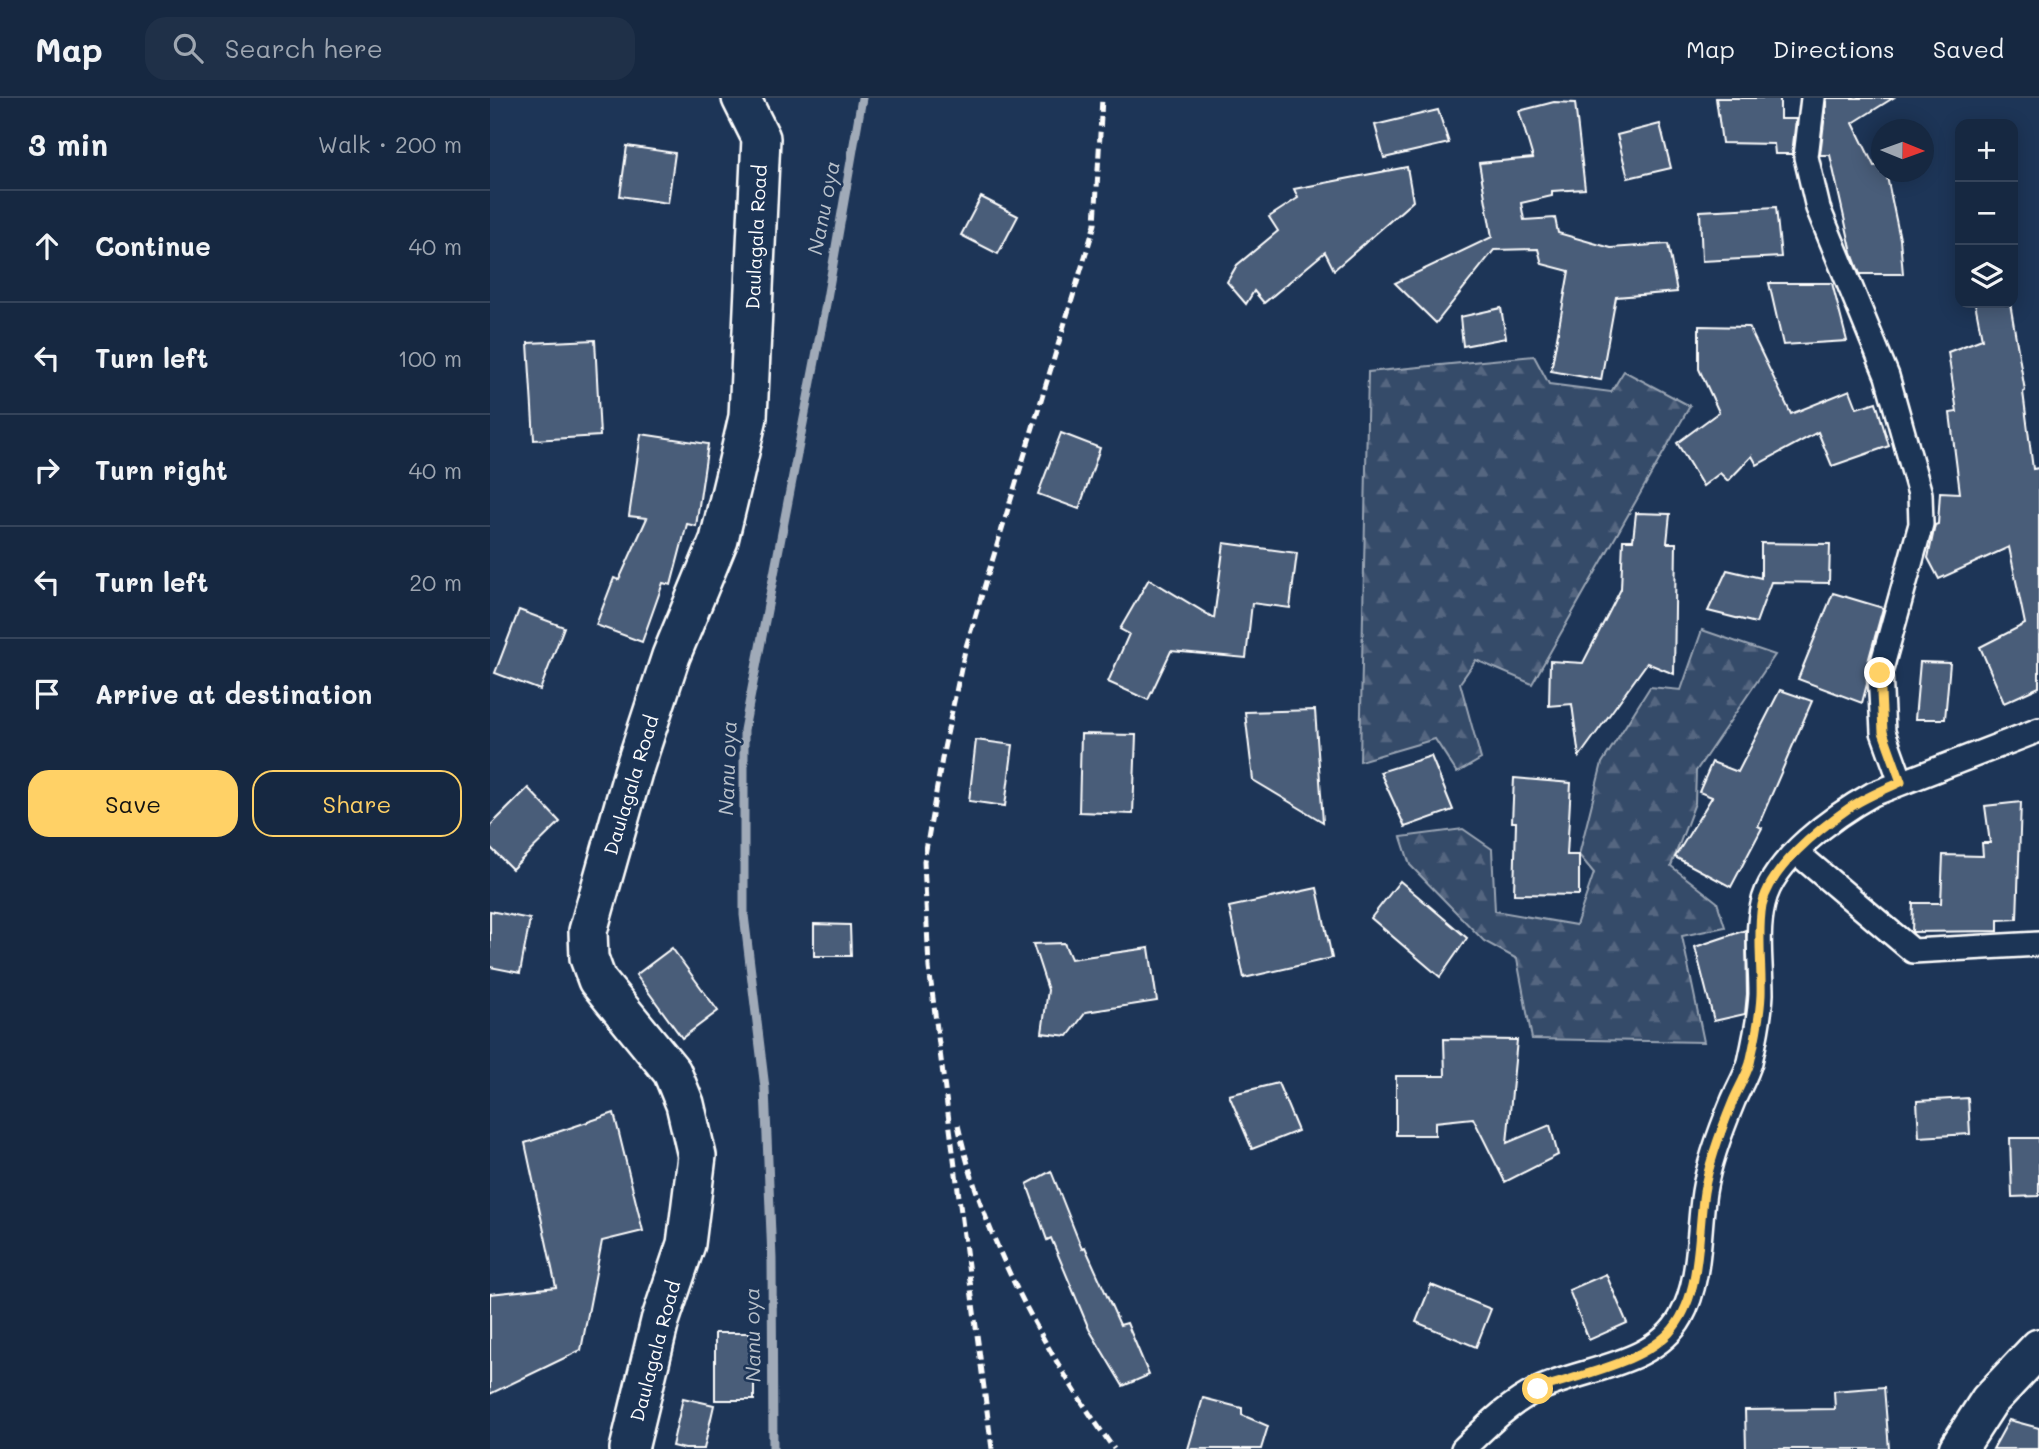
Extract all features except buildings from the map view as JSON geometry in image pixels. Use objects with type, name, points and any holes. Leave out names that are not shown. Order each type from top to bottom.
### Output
[{"type":"main road","name":"Daulagala Road","points":[[629,1449],[660,1321],[686,1244],[697,1156],[685,1104],[672,1072],[597,980],[589,958],[588,931],[671,656],[719,540],[748,416],[761,138],[741,98]]},
{"type":"main road","points":[[1958,1449],[1989,1401],[2039,1349]]},
{"type":"street","points":[[1813,98],[1806,157],[1818,208],[1886,376],[1920,494],[1921,524],[1880,673],[1883,732],[1901,782]]},
{"type":"street","points":[[1463,1449],[1506,1408],[1538,1389],[1617,1364],[1637,1354],[1668,1335],[1681,1317],[1692,1286],[1704,1190],[1717,1145],[1749,1066],[1761,997],[1760,921],[1763,903],[1780,870],[1796,852],[1849,807],[1901,782],[2039,730]]},
{"type":"street","points":[[1796,852],[1913,951],[2039,944]]},
{"type":"green space","points":[[1534,356],[1549,384],[1611,392],[1624,371],[1690,406],[1532,684],[1476,660],[1460,683],[1481,759],[1457,773],[1435,739],[1360,761],[1368,372]]},
{"type":"green space","points":[[1702,630],[1775,655],[1696,771],[1695,803],[1671,866],[1717,902],[1725,927],[1682,936],[1704,1042],[1532,1039],[1517,959],[1484,941],[1410,865],[1401,837],[1463,829],[1492,849],[1495,911],[1576,925],[1594,873],[1579,855],[1602,763],[1650,687],[1681,690]]},
{"type":"waterway","name":"Nanu oya","points":[[773,1449],[772,1259],[765,1088],[744,915],[744,730],[826,304],[862,98]]},
{"type":"railway","points":[[992,1449],[929,968],[924,861],[965,650],[1095,224],[1102,98]]},
{"type":"railway","points":[[958,1125],[969,1169],[984,1211],[1020,1294],[1064,1374],[1114,1449]]},
{"type":"route","points":[[1538,1389],[1617,1364],[1637,1354],[1668,1335],[1681,1317],[1692,1286],[1704,1190],[1717,1145],[1749,1066],[1761,997],[1760,921],[1769,887],[1796,852],[1849,807],[1901,782],[1883,732],[1880,673]]}]
